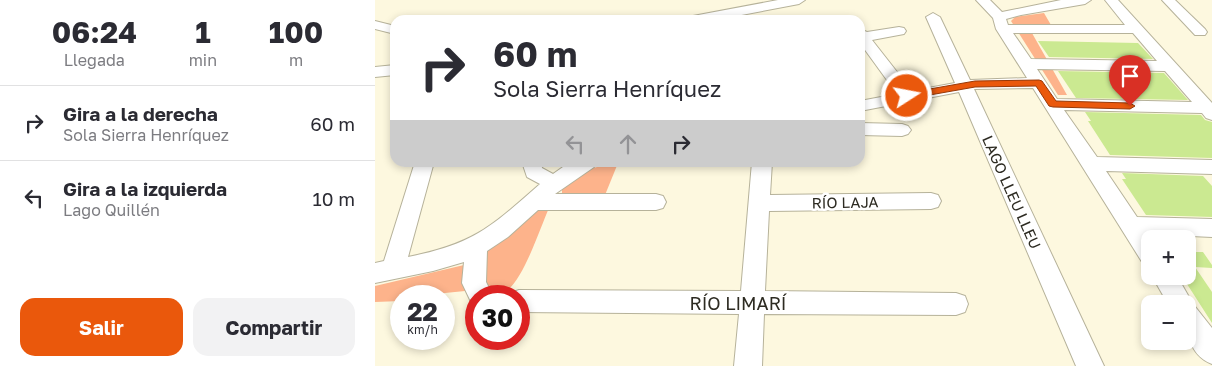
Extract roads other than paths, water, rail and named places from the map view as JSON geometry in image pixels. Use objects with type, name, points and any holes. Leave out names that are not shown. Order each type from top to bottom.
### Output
[{"type":"street","points":[[720,15],[799,0]]},
{"type":"street","points":[[982,0],[1001,23],[1141,241]]},
{"type":"street","points":[[1001,23],[1043,6],[1085,0]]},
{"type":"street","points":[[1111,0],[1210,111]]},
{"type":"street","points":[[1168,0],[1188,20],[1202,26]]},
{"type":"street","points":[[1043,6],[1059,29]]},
{"type":"street","name":"LAGO LLEU LLEU","points":[[933,17],[1091,366]]},
{"type":"street","points":[[1001,23],[1059,29],[1137,29]]},
{"type":"street","points":[[375,25],[390,29]]},
{"type":"street","points":[[865,35],[899,31]]},
{"type":"street","points":[[865,40],[907,96]]},
{"type":"street","points":[[1026,64],[1170,66]]},
{"type":"street","points":[[375,72],[390,70]]},
{"type":"street","points":[[865,105],[964,86],[1039,83]]},
{"type":"street","points":[[1053,104],[1210,111]]},
{"type":"street","points":[[865,129],[902,130]]},
{"type":"street","points":[[1093,164],[1212,167]]},
{"type":"street","points":[[384,271],[423,167]]},
{"type":"street","points":[[533,167],[535,172],[555,184]]},
{"type":"street","points":[[384,271],[448,257],[476,247],[496,234],[578,167]]},
{"type":"street","points":[[748,366],[762,167]]},
{"type":"street","name":"RÍO LAJA","points":[[759,202],[931,201]]},
{"type":"street","points":[[534,202],[656,202]]},
{"type":"street","points":[[1131,226],[1212,228]]},
{"type":"street","points":[[475,285],[476,247]]},
{"type":"street","points":[[1171,285],[1178,295]]},
{"type":"street","name":"RÍO LIMARÍ","points":[[530,301],[956,304]]},
{"type":"street","points":[[1196,320],[1212,351]]}]
